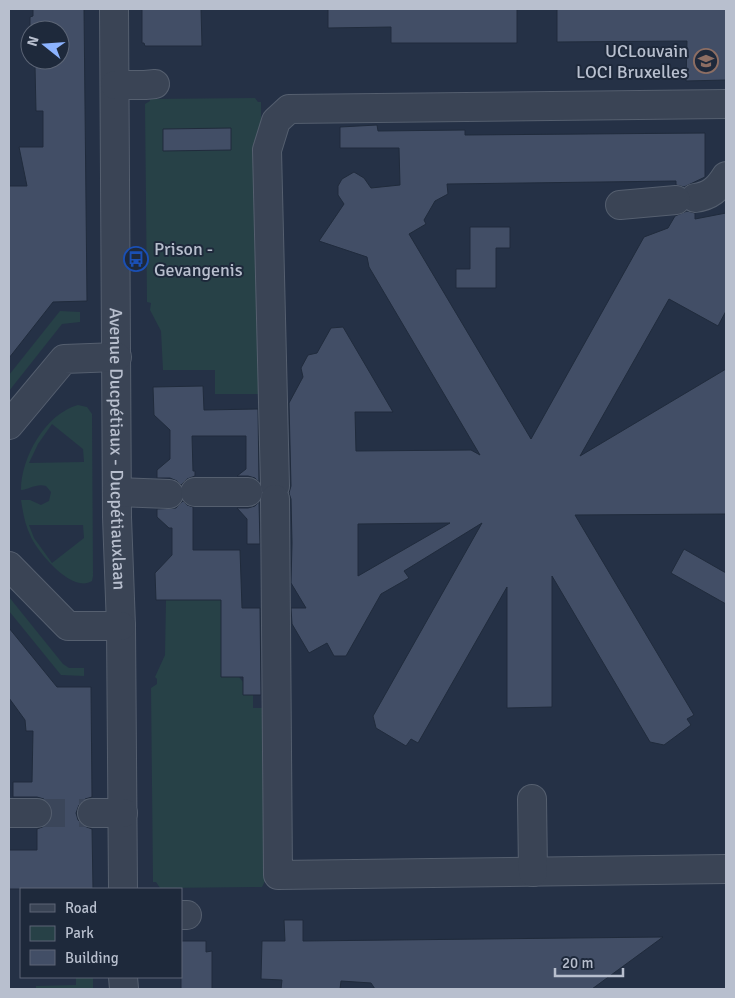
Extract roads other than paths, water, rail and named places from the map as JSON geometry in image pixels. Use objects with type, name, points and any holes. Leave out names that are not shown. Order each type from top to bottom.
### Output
[{"type":"street","name":"Avenue Ducpétiaux - Ducpétiauxlaan","points":[[114,9],[117,492],[121,626],[123,888]]},
{"type":"street","points":[[115,85],[155,84]]},
{"type":"street","points":[[726,104],[288,109],[276,121],[267,150],[275,492],[278,875],[726,869]]},
{"type":"street","points":[[620,205],[706,197],[721,185],[726,176]]},
{"type":"street","points":[[9,425],[64,359],[117,357]]},
{"type":"street","points":[[117,492],[248,492]]},
{"type":"street","points":[[9,566],[68,626],[121,626]]},
{"type":"street","points":[[532,799],[533,872]]},
{"type":"street","points":[[9,813],[37,813]]},
{"type":"street","points":[[92,813],[123,813]]},
{"type":"tunnel","points":[[37,813],[92,813]]},
{"type":"place","name":"UCLouvain LOCI Bruxelles","points":[[706,61]]},
{"type":"place","name":"Prison - Gevangenis","points":[[136,259]]}]
